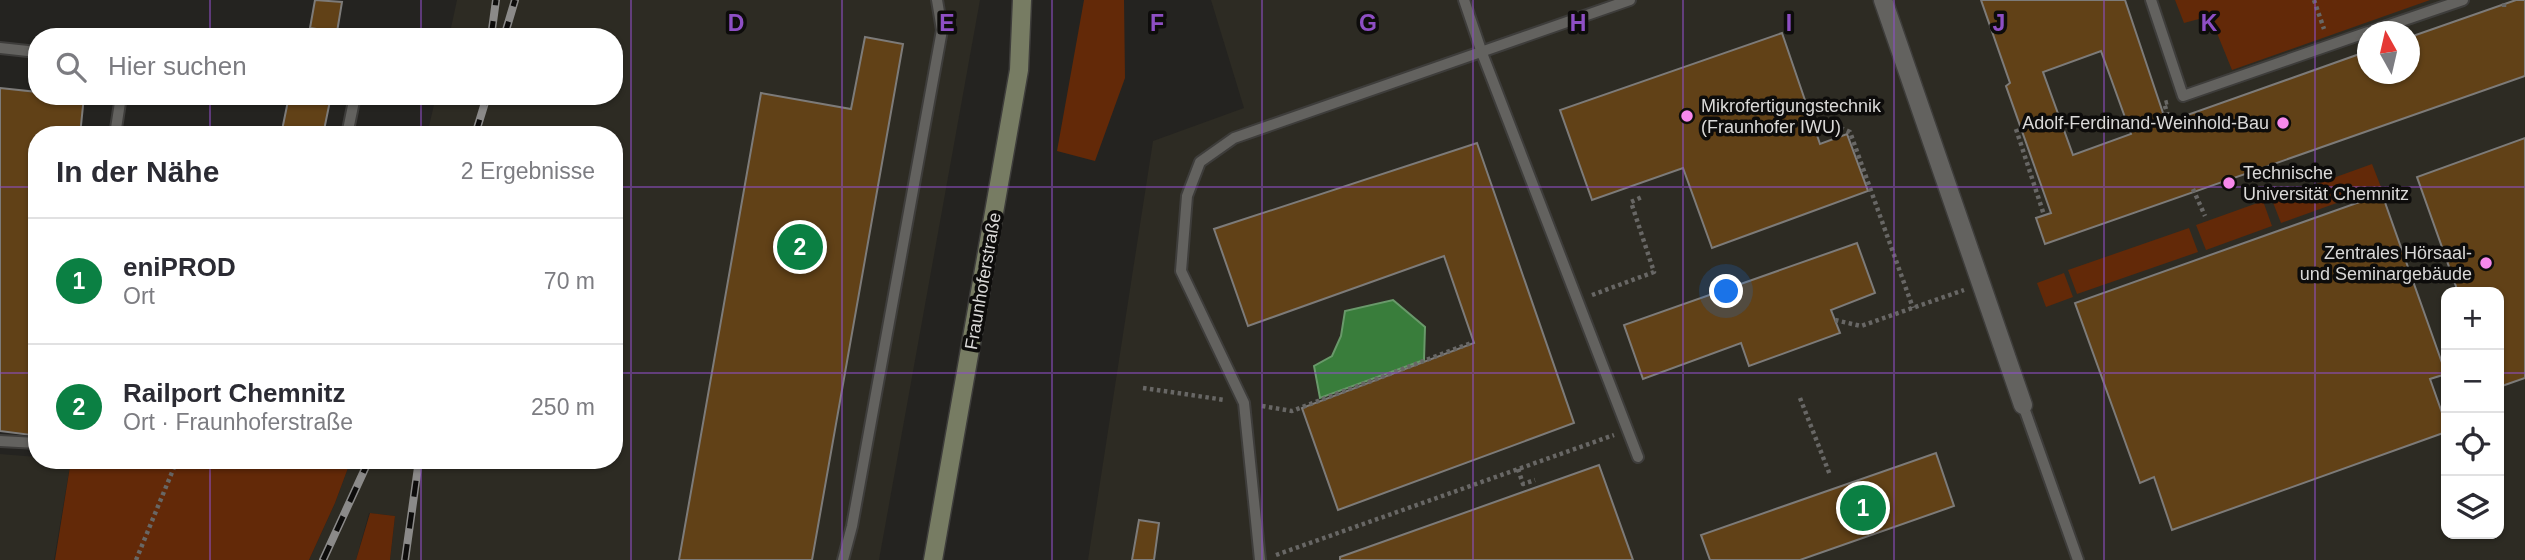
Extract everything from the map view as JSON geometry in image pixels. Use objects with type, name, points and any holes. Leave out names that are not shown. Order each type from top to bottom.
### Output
[{"type":"main road","name":"Fraunhoferstraße","points":[[933,560],[1017,82],[1022,0]]},
{"type":"street","points":[[1883,0],[2024,405]]},
{"type":"lane","points":[[843,560],[942,30],[937,0]]},
{"type":"lane","points":[[1464,0],[1638,457]]},
{"type":"lane","points":[[1262,560],[1244,403],[1181,271],[1187,196],[1199,162],[1234,138],[1630,0]]},
{"type":"lane","points":[[2151,0],[2183,96],[2357,36]]},
{"type":"lane","points":[[2401,21],[2463,0]]},
{"type":"lane","points":[[0,48],[28,51]]},
{"type":"lane","points":[[116,126],[120,105]]},
{"type":"lane","points":[[348,126],[353,105]]},
{"type":"lane","points":[[2024,405],[2078,560]]},
{"type":"lane","points":[[0,441],[28,443]]},
{"type":"path","points":[[2314,0],[2329,45]]},
{"type":"path","points":[[2504,0],[2504,7]]},
{"type":"path","points":[[1834,125],[1850,132],[1913,308]]},
{"type":"path","points":[[2016,129],[2044,215]]},
{"type":"path","points":[[2193,189],[2205,216]]},
{"type":"path","points":[[1578,300],[1654,272],[1631,202],[1642,197]]},
{"type":"path","points":[[1835,320],[1861,326],[1981,284]]},
{"type":"path","points":[[1143,388],[1292,411],[1471,343]]},
{"type":"path","points":[[1800,398],[1830,475]]},
{"type":"path","points":[[1262,560],[1628,430]]},
{"type":"path","points":[[136,560],[173,469]]},
{"type":"path","points":[[1518,469],[1523,484],[1535,480]]},
{"type":"shaded area","points":[[457,0],[980,0],[879,560],[390,560],[395,516],[369,513],[356,560],[309,560],[348,469],[623,469],[623,126],[429,126],[434,105],[623,105],[623,28],[451,28]]},
{"type":"shaded area","points":[[1084,0],[1124,0],[1125,78],[1095,161],[1057,151]]},
{"type":"shaded area","points":[[1211,0],[2525,0],[2525,560],[1088,560],[1153,141],[1244,108]]},
{"type":"shaded area","points":[[2175,0],[2430,0],[2371,21],[2357,21],[2357,26],[2232,70],[2210,16],[2184,23]]},
{"type":"shaded area","points":[[2372,164],[2381,187],[2281,223],[2272,200]]},
{"type":"shaded area","points":[[2263,201],[2272,226],[2206,250],[2196,225]]},
{"type":"shaded area","points":[[2189,228],[2198,252],[2077,294],[2068,270]]},
{"type":"shaded area","points":[[2064,273],[2073,297],[2046,307],[2037,283]]},
{"type":"shaded area","points":[[1393,300],[1425,327],[1424,360],[1320,398],[1314,366],[1332,356],[1341,336],[1345,311]]},
{"type":"shaded area","points":[[0,454],[28,456],[28,469],[69,469],[54,560],[0,560]]},
{"type":"shaded area","points":[[70,469],[348,469],[309,560],[55,560]]},
{"type":"shaded area","points":[[370,513],[395,516],[390,560],[356,560]]},
{"type":"building","points":[[315,0],[342,2],[338,28],[310,28]]},
{"type":"building","name":"Adolf-Ferdinand-Weinhold-Bau","points":[[1981,0],[2125,0],[2163,113],[2179,118],[2357,55],[2357,84],[2420,84],[2420,34],[2516,0],[2525,0],[2525,76],[2045,244],[2036,218],[2051,213],[2006,86],[2010,83]],"holes":[[[2101,51],[2131,134],[2073,155],[2043,72]]]},
{"type":"building","name":"Mikrofertigungstechnik (Fraunhofer IWU)","points":[[1782,33],[1820,144],[1847,134],[1868,191],[1712,248],[1683,168],[1592,200],[1560,110]]},
{"type":"building","points":[[865,37],[903,44],[812,560],[679,560],[761,93],[851,109]]},
{"type":"building","points":[[0,88],[28,91],[28,105],[83,105],[81,126],[28,126],[28,435],[0,431]]},
{"type":"building","points":[[287,105],[329,105],[325,126],[283,126]]},
{"type":"building","name":"Zentrales Hörsaal- und Seminargebäude","points":[[2525,138],[2525,378],[2504,385],[2504,287],[2456,287],[2417,177]]},
{"type":"building","points":[[1477,143],[1574,423],[1338,510],[1302,408],[1474,343],[1444,256],[1248,326],[1214,229]]},
{"type":"building","points":[[2382,194],[2441,360],[2441,376],[2430,379],[2441,410],[2441,434],[2172,530],[2154,477],[2140,483],[2075,303]]},
{"type":"building","points":[[1857,243],[1875,293],[1831,310],[1840,333],[1749,366],[1741,343],[1643,379],[1624,325]]},
{"type":"building","points":[[1936,453],[1954,506],[1800,560],[1710,560],[1701,535]]},
{"type":"building","points":[[1599,465],[1633,560],[1340,560],[1340,557]]},
{"type":"building","points":[[1139,520],[1159,523],[1154,560],[1132,560]]},
{"type":"railway","points":[[492,28],[496,0]]},
{"type":"railway","points":[[507,28],[515,0]]},
{"type":"railway","points":[[478,126],[484,105]]},
{"type":"railway","points":[[323,560],[365,469]]},
{"type":"railway","points":[[405,560],[418,469]]},
{"type":"place","name":"Mikrofertigungstechnik (Fraunhofer IWU)","points":[[1687,116]]},
{"type":"place","name":"Adolf-Ferdinand-Weinhold-Bau","points":[[2283,123]]},
{"type":"place","name":"Technische Universität Chemnitz","points":[[2229,183]]},
{"type":"place","name":"Railport Chemnitz","points":[[800,247]]},
{"type":"place","name":"Zentrales Hörsaal- und Seminargebäude","points":[[2486,263]]},
{"type":"place","name":"eniPROD","points":[[1863,508]]}]
